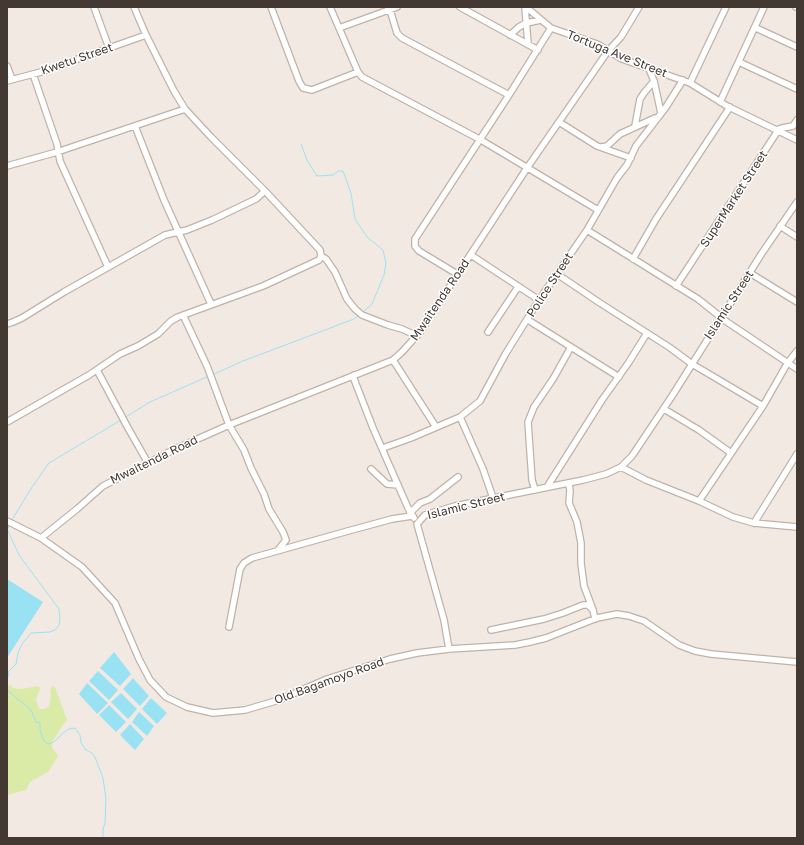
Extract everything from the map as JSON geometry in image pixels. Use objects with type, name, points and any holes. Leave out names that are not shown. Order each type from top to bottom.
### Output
[{"type":"street","points":[[94,7],[109,48]]},
{"type":"street","points":[[7,422],[97,370],[120,354],[138,346],[158,334],[171,321],[211,304],[233,298],[279,280],[319,260],[321,256],[320,250],[265,191],[210,137],[185,109],[174,91],[146,35],[134,7]]},
{"type":"street","points":[[271,7],[303,88],[312,90],[358,72]]},
{"type":"street","points":[[330,7],[358,72],[362,77],[480,140],[598,210]]},
{"type":"street","points":[[339,28],[397,7]]},
{"type":"street","points":[[460,7],[538,50]]},
{"type":"street","points":[[525,7],[528,44]]},
{"type":"street","name":"Tortuga Ave Street","points":[[525,7],[551,28],[597,44],[622,59],[690,83],[720,102],[797,140]]},
{"type":"street","name":"Mwaitenda Road","points":[[41,538],[103,486],[173,450],[229,425],[393,360],[417,336],[527,168],[608,51],[621,37],[639,7]]},
{"type":"street","points":[[690,83],[726,7]]},
{"type":"street","points":[[720,102],[756,28],[764,7]]},
{"type":"street","points":[[390,10],[397,33],[402,38],[509,95]]},
{"type":"street","points":[[510,34],[526,23],[541,20]]},
{"type":"street","points":[[457,274],[419,251],[415,246],[415,242],[435,208],[551,28]]},
{"type":"street","points":[[756,28],[797,47]]},
{"type":"street","name":"Kwetu Street","points":[[9,80],[33,74],[146,35]]},
{"type":"street","points":[[739,62],[797,89]]},
{"type":"street","points":[[7,66],[9,80]]},
{"type":"street","points":[[649,69],[654,81],[661,113]]},
{"type":"street","points":[[33,74],[57,144],[58,152],[108,267]]},
{"type":"street","name":"Police Street","points":[[383,448],[460,417],[480,401],[506,353],[528,320],[539,300],[587,230],[617,178],[631,158],[636,146],[661,113],[683,80]]},
{"type":"street","points":[[635,126],[640,99],[654,81]]},
{"type":"street","points":[[633,258],[656,219],[730,107]]},
{"type":"street","points":[[7,166],[58,152],[185,109]]},
{"type":"street","points":[[602,147],[607,146],[615,137],[635,126],[656,118]]},
{"type":"street","points":[[779,131],[782,128],[793,126],[797,120]]},
{"type":"street","points":[[559,122],[597,146],[631,158]]},
{"type":"street","points":[[135,126],[211,304]]},
{"type":"street","points":[[793,126],[797,131]]},
{"type":"street","name":"SuperMarket Street","points":[[676,286],[779,131]]},
{"type":"street","points":[[7,324],[22,318],[165,235],[187,230],[244,206],[256,199],[265,191]]},
{"type":"street","name":"Islamic Street","points":[[449,649],[444,620],[417,524],[425,515],[432,512],[569,483],[606,474],[621,467],[632,456],[664,409],[721,317],[797,202]]},
{"type":"street","points":[[780,226],[797,238]]},
{"type":"street","points":[[587,230],[698,299],[787,364],[797,369]]},
{"type":"street","points":[[471,255],[539,300]]},
{"type":"street","points":[[321,256],[326,259],[335,272],[347,299],[362,316],[402,328],[417,336]]},
{"type":"street","points":[[750,272],[797,302]]},
{"type":"street","points":[[557,274],[669,347],[692,364],[763,406]]},
{"type":"street","points":[[488,332],[518,287]]},
{"type":"street","points":[[183,315],[206,366],[229,425],[244,450],[264,494],[269,509],[283,532],[286,540],[278,550]]},
{"type":"street","points":[[528,320],[619,377]]},
{"type":"street","points":[[547,487],[602,400],[619,377],[647,333]]},
{"type":"street","points":[[535,490],[532,480],[528,422],[534,407],[553,379],[571,347]]},
{"type":"street","points":[[699,501],[763,406],[787,364],[797,351]]},
{"type":"street","points":[[393,360],[436,427]]},
{"type":"street","points":[[97,370],[148,463]]},
{"type":"street","points":[[354,375],[354,379],[368,415],[411,515],[417,524]]},
{"type":"street","points":[[664,409],[699,430],[731,453]]},
{"type":"street","points":[[460,417],[494,498]]},
{"type":"street","points":[[754,523],[797,454]]},
{"type":"street","points":[[621,467],[646,480],[734,517],[754,523],[797,527]]},
{"type":"street","points":[[371,469],[387,484],[398,485]]},
{"type":"street","points":[[229,627],[240,569],[244,563],[252,558],[278,550],[411,515],[420,503],[430,499],[458,477]]},
{"type":"street","points":[[569,483],[569,503],[577,522],[581,543],[581,563],[584,586],[595,618]]},
{"type":"street","name":"Old Bagamoyo Road","points":[[7,521],[41,538],[82,567],[115,603],[139,659],[150,680],[166,697],[187,707],[213,713],[245,710],[279,700],[327,679],[364,667],[417,653],[449,649],[515,645],[546,638],[595,618],[617,614],[644,621],[679,645],[695,651],[797,662]]},
{"type":"street","points":[[491,630],[544,619],[588,604],[593,610]]},
{"type":"green space","points":[[10,685],[13,688],[21,689],[39,686],[40,689],[36,699],[39,709],[49,707],[51,695],[50,690],[52,686],[55,687],[67,720],[52,742],[52,748],[58,756],[49,771],[30,782],[26,790],[7,795],[7,686]]},
{"type":"water","points":[[7,579],[43,602],[7,658]]},
{"type":"water","points":[[114,652],[131,674],[120,686],[100,668]]},
{"type":"water","points":[[98,671],[118,690],[109,700],[89,681]]},
{"type":"water","points":[[133,678],[149,696],[140,706],[123,689]]},
{"type":"water","points":[[87,683],[108,703],[97,714],[79,694]]},
{"type":"water","points":[[121,693],[137,709],[128,719],[111,702]]},
{"type":"water","points":[[151,698],[167,713],[157,724],[142,709]]},
{"type":"water","points":[[109,705],[126,722],[116,732],[99,715]]},
{"type":"water","points":[[139,712],[154,726],[147,736],[132,722]]},
{"type":"water","points":[[130,724],[144,739],[135,750],[120,735]]},
{"type":"waterway","points":[[301,144],[307,160],[317,176],[333,175],[338,171],[343,171],[351,193],[355,219],[367,237],[383,250],[386,263],[384,275],[372,304],[363,312]]},
{"type":"waterway","points":[[212,375],[243,361],[354,319],[359,315]]},
{"type":"waterway","points":[[124,418],[150,402],[209,376]]},
{"type":"waterway","points":[[12,520],[49,463],[121,420]]},
{"type":"waterway","points":[[7,679],[9,675],[8,672],[16,664],[18,653],[22,644],[31,633],[50,632],[55,630],[59,625],[60,618],[59,609],[19,555],[7,529],[10,525]]},
{"type":"waterway","points":[[7,690],[31,710],[36,722],[40,723],[40,730],[44,741],[48,744],[54,742],[63,733],[69,729],[75,728],[80,735],[81,743],[86,750],[92,753],[95,757],[103,778],[106,799],[103,838]]}]
